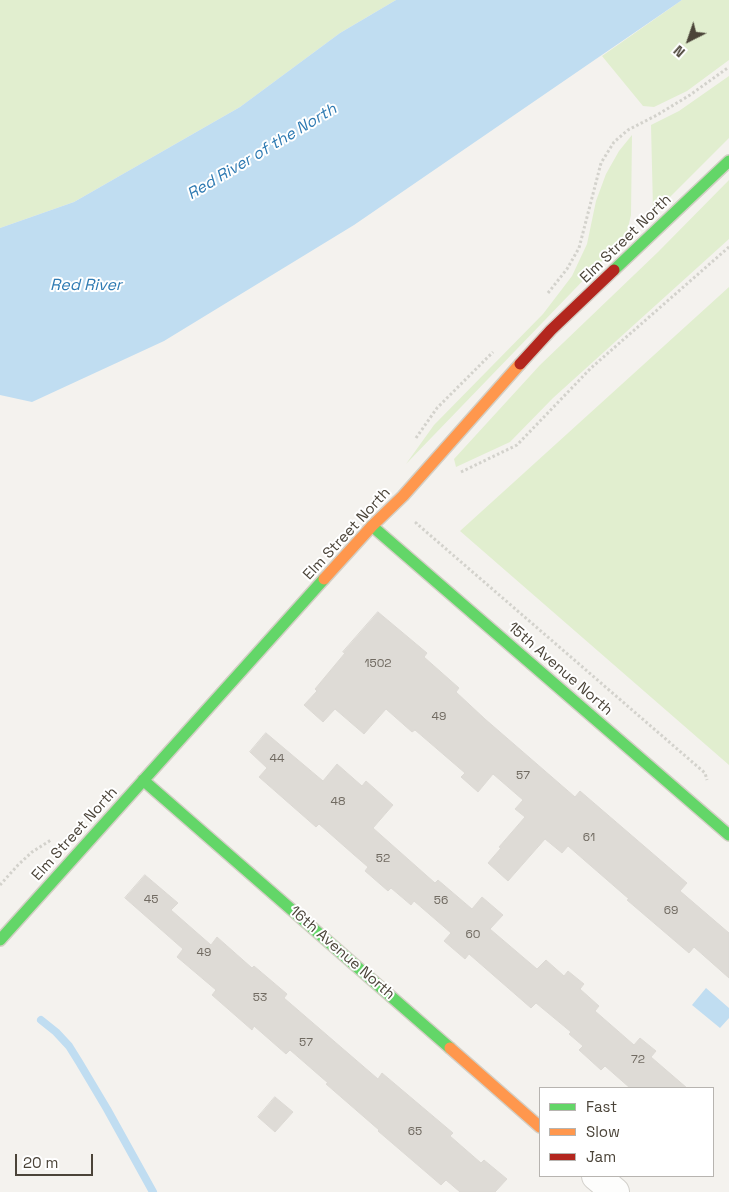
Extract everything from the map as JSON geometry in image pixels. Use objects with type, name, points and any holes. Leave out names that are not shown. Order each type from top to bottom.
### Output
[{"type":"street","name":"Elm Street North","points":[[0,940],[372,526],[400,500],[551,330],[729,161]]},
{"type":"street","name":"15th Avenue North","points":[[372,526],[729,835]]},
{"type":"street","name":"16th Avenue North","points":[[143,780],[539,1126]]},
{"type":"street","points":[[597,1177],[615,1192]]},
{"type":"path","points":[[543,299],[567,269],[580,248],[601,164],[614,142],[628,130],[690,95],[729,67]]},
{"type":"path","points":[[461,472],[517,444],[591,368],[729,247]]},
{"type":"path","points":[[414,441],[436,408],[498,346]]},
{"type":"path","points":[[420,518],[416,523],[704,773],[708,782]]},
{"type":"green space","points":[[0,0],[396,0],[340,33],[240,107],[74,202],[0,228]]},
{"type":"green space","points":[[682,0],[729,0],[729,60],[687,91],[654,107],[643,106],[602,56]]},
{"type":"green space","points":[[729,76],[729,138],[658,209],[653,209],[651,125],[679,111]]},
{"type":"green space","points":[[632,135],[631,215],[626,236],[406,464],[434,425],[543,314],[572,276],[587,244],[596,201],[606,174],[619,151]]},
{"type":"green space","points":[[729,180],[729,239],[553,398],[510,442],[456,467],[454,459],[540,365],[658,252]]},
{"type":"green space","points":[[729,287],[729,765],[460,531]]},
{"type":"water","name":"Red River","points":[[396,0],[682,0],[354,225],[164,341],[32,402],[0,395],[0,228],[74,202],[240,107],[340,33]]},
{"type":"water","points":[[706,988],[729,1008],[729,1018],[720,1028],[692,1005]]},
{"type":"building","points":[[378,612],[427,653],[424,657],[459,688],[456,692],[485,719],[575,797],[580,791],[687,883],[680,891],[729,933],[729,978],[694,947],[689,953],[568,846],[562,853],[545,839],[508,881],[488,863],[525,817],[515,809],[523,800],[493,774],[478,792],[461,777],[465,773],[415,730],[412,732],[386,709],[364,734],[335,709],[323,722],[304,705],[317,691],[315,689],[345,653],[343,652]]},
{"type":"building","points":[[266,733],[323,781],[337,764],[362,786],[366,781],[393,805],[373,828],[435,883],[438,880],[472,909],[482,897],[503,915],[490,929],[537,969],[546,960],[564,976],[568,971],[584,984],[580,989],[599,1006],[595,1011],[634,1045],[640,1038],[656,1051],[651,1057],[686,1087],[629,1087],[605,1066],[601,1070],[579,1050],[583,1046],[569,1034],[571,1032],[536,1003],[531,1008],[469,954],[465,959],[444,941],[451,933],[414,901],[411,905],[391,888],[388,891],[365,871],[368,867],[319,824],[316,827],[259,777],[267,768],[250,752]]},
{"type":"building","points":[[145,875],[178,903],[171,910],[211,945],[217,937],[252,968],[254,966],[287,994],[284,998],[378,1079],[382,1073],[453,1133],[450,1136],[481,1163],[484,1160],[507,1179],[495,1192],[460,1192],[446,1180],[441,1185],[378,1131],[290,1050],[286,1054],[254,1026],[252,1030],[212,995],[216,990],[177,957],[183,949],[125,898]]},
{"type":"building","points":[[275,1097],[293,1112],[275,1132],[258,1117]]},
{"type":"waterway","points":[[41,1020],[69,1046],[107,1109],[153,1192]]},
{"type":"traffic: fast","points":[[614,270],[729,161]]},
{"type":"traffic: fast","points":[[372,526],[729,835]]},
{"type":"traffic: fast","points":[[0,940],[324,579]]},
{"type":"traffic: fast","points":[[143,780],[450,1048]]},
{"type":"traffic: slow","points":[[324,579],[372,526],[403,496],[520,364]]},
{"type":"traffic: slow","points":[[450,1048],[539,1126]]},
{"type":"traffic: jam","points":[[520,364],[551,330],[614,270]]},
{"type":"water label","name":"Red River of the North","points":[[262,152]]}]
